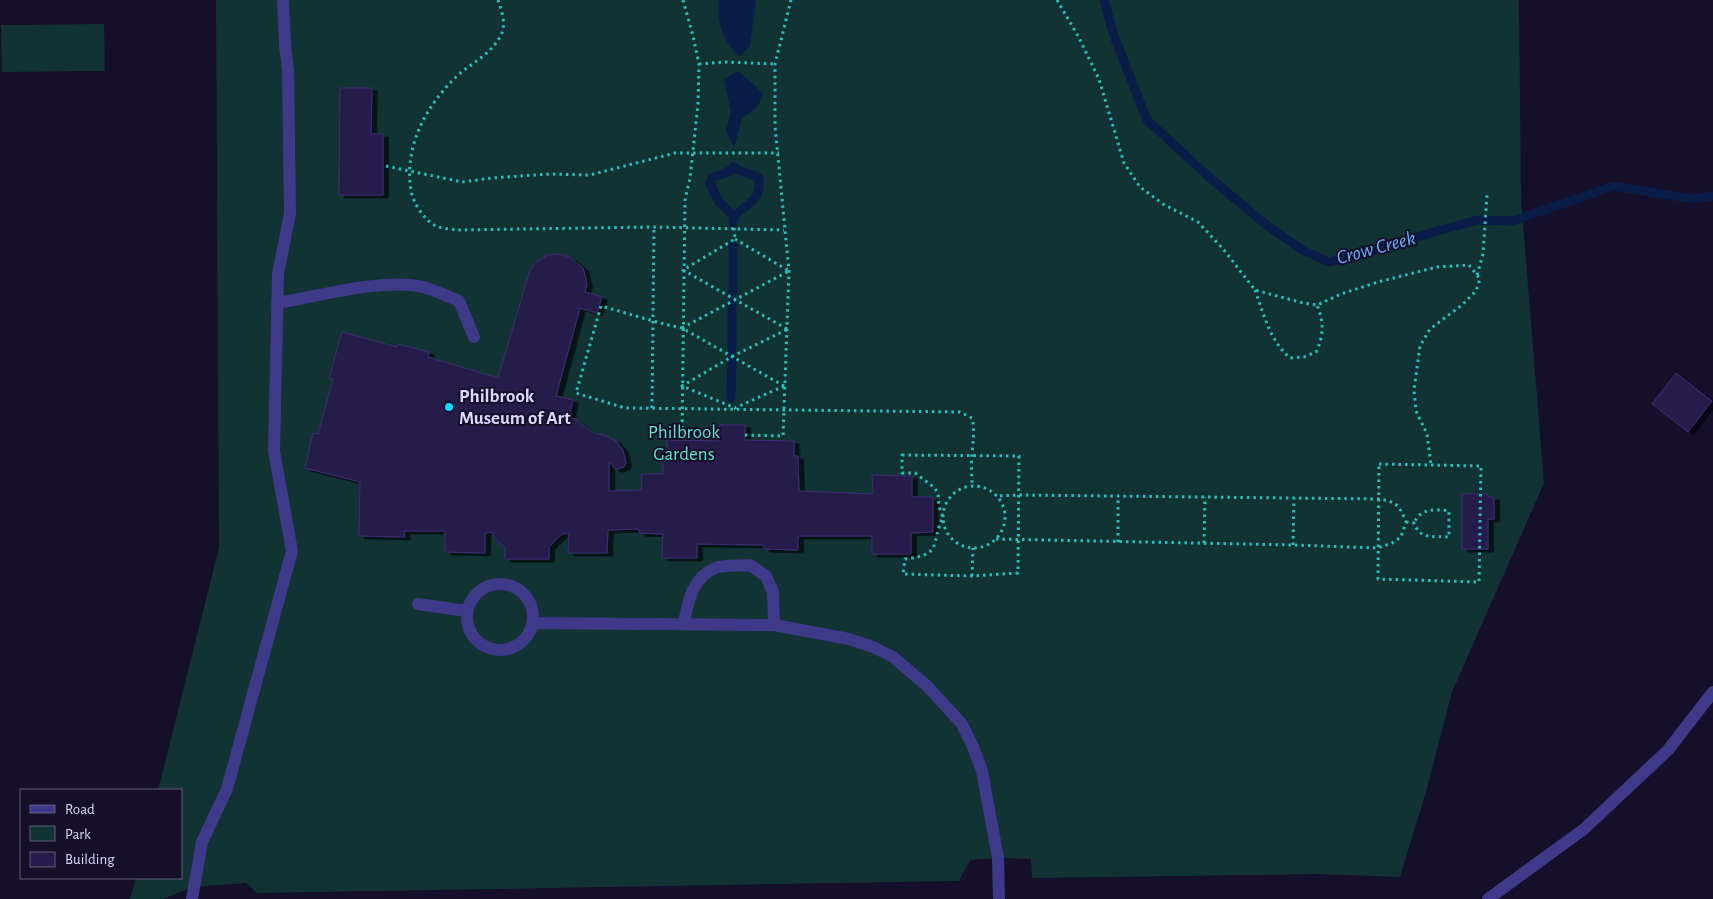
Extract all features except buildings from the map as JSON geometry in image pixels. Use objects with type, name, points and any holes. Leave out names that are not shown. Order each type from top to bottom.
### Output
[{"type":"street","points":[[192,899],[202,842],[227,789],[292,551],[274,451],[278,274],[290,213],[288,71],[283,0]]},
{"type":"street","points":[[277,304],[359,288],[389,285],[424,287],[459,302],[474,337]]},
{"type":"street","points":[[684,624],[689,598],[697,581],[716,568],[750,565],[766,576],[773,592],[774,625]]},
{"type":"street","points":[[494,584],[505,584],[515,587],[524,594],[533,614],[532,623],[521,642],[512,648],[501,650],[490,648],[481,644],[474,637],[468,627],[467,611],[475,595],[483,588],[494,584]]},
{"type":"street","points":[[418,604],[467,611]]},
{"type":"street","points":[[532,623],[774,625],[849,639],[874,647],[893,657],[927,686],[962,724],[973,747],[982,771],[998,858],[999,899]]},
{"type":"street","points":[[1488,899],[1584,829],[1668,750],[1713,692]]},
{"type":"path","points":[[498,0],[504,21],[502,34],[491,51],[456,77],[440,94],[422,119],[412,146],[410,179],[413,199],[422,214],[436,226],[459,230],[654,227],[784,230]]},
{"type":"path","points":[[683,0],[694,36],[699,64],[698,104],[685,200],[682,435],[719,435]]},
{"type":"path","points":[[745,436],[783,436],[789,272],[775,126],[775,64],[792,0]]},
{"type":"path","points":[[1057,0],[1078,36],[1099,79],[1124,163],[1140,187],[1163,204],[1198,222],[1224,250],[1255,290],[1269,330],[1281,350],[1290,358],[1304,357],[1316,352],[1322,340],[1324,325],[1317,305]]},
{"type":"path","points":[[699,64],[726,62],[775,64]]},
{"type":"path","points":[[386,166],[462,182],[549,174],[590,175],[675,153],[779,153]]},
{"type":"path","points":[[1477,275],[1484,254],[1487,194]]},
{"type":"path","points":[[652,408],[654,227]]},
{"type":"path","points":[[734,228],[734,239]]},
{"type":"path","points":[[683,270],[734,239]]},
{"type":"path","points":[[734,239],[789,272]]},
{"type":"path","points":[[1255,290],[1317,305],[1341,294],[1378,282],[1437,267],[1469,265],[1480,279],[1476,291],[1462,305],[1430,329],[1420,346],[1414,390],[1416,411],[1427,434],[1431,465]]},
{"type":"path","points":[[683,270],[788,329]]},
{"type":"path","points":[[682,328],[789,272]]},
{"type":"path","points":[[784,386],[682,328],[602,306],[576,393],[625,408],[960,412],[972,418],[974,431],[972,486]]},
{"type":"path","points":[[682,386],[733,356],[788,329]]},
{"type":"path","points":[[682,386],[735,408],[784,386]]},
{"type":"path","points":[[1020,495],[1018,573],[972,576],[904,574],[905,559],[920,558],[935,546],[938,526],[943,517],[945,507],[949,498],[956,492],[972,486],[990,490],[1002,504],[1005,522],[996,539],[982,547],[973,548],[955,542],[948,535],[944,526],[943,517],[939,507],[938,494],[935,488],[915,473],[902,472],[902,454],[1019,456],[1020,495]]},
{"type":"path","points":[[1379,464],[1431,465],[1481,466],[1479,582],[1378,579],[1379,464]]},
{"type":"path","points":[[996,496],[1379,499],[1394,501],[1401,509],[1406,522],[1401,537],[1392,543],[1378,548],[1293,544],[996,539]]},
{"type":"path","points":[[1118,497],[1118,542]]},
{"type":"path","points":[[1204,543],[1205,497]]},
{"type":"path","points":[[1293,544],[1294,498]]},
{"type":"path","points":[[1449,511],[1449,537],[1422,535],[1416,530],[1414,522],[1422,512],[1449,511]]},
{"type":"path","points":[[1406,522],[1414,522]]},
{"type":"path","points":[[972,576],[973,548]]},
{"type":"green space","name":"Philbrook Gardens","points":[[216,0],[1519,0],[1521,199],[1544,483],[1452,692],[1426,792],[1400,877],[1317,874],[1032,878],[1031,859],[998,858],[970,860],[959,881],[257,893],[246,883],[193,887],[163,899],[130,899],[136,879],[182,879],[182,789],[158,789],[219,548]]},
{"type":"green space","points":[[104,24],[105,71],[2,72],[1,25]]},
{"type":"water","points":[[719,0],[756,0],[750,46],[740,56],[729,45],[722,31],[718,7]]},
{"type":"water","points":[[738,71],[763,93],[758,106],[742,119],[734,148],[726,130],[731,112],[724,79]]},
{"type":"waterway","name":"Crow Creek","points":[[1104,0],[1114,36],[1147,120],[1209,177],[1265,224],[1304,251],[1329,262],[1478,220],[1512,221],[1614,186],[1694,199],[1713,196]]},
{"type":"waterway","points":[[733,223],[734,216],[756,197],[759,186],[759,178],[734,167],[726,173],[712,178],[710,183],[719,202],[734,216]]},
{"type":"waterway","points":[[733,246],[733,292]]},
{"type":"waterway","points":[[732,303],[732,351]]},
{"type":"waterway","points":[[731,398],[732,360]]},
{"type":"place","name":"Philbrook Museum of Art","points":[[449,407]]}]
